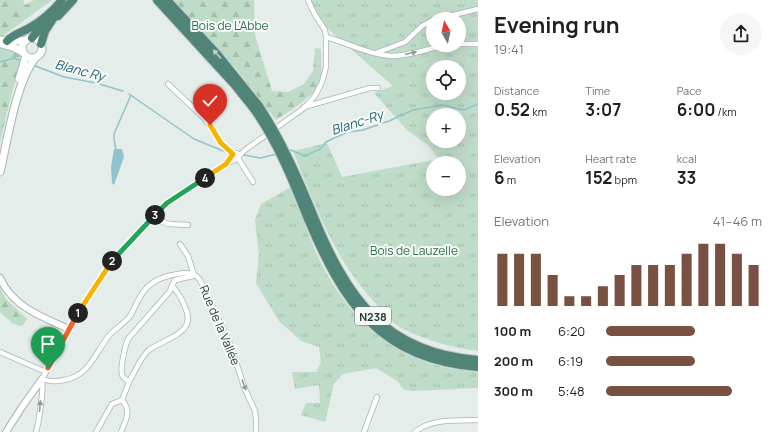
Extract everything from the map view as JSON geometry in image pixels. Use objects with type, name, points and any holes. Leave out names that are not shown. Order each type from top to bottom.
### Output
[{"type":"highway","points":[[2,42],[30,28],[52,11],[58,0]]},
{"type":"highway","points":[[28,40],[62,0]]},
{"type":"highway","points":[[41,44],[45,31],[66,0]]},
{"type":"highway","points":[[51,21],[57,18],[73,0]]},
{"type":"highway","name":"N238","points":[[157,0],[269,122],[299,179],[326,259],[346,294],[364,316],[378,330],[398,343],[424,356],[444,362],[478,367]]},
{"type":"highway","name":"N238","points":[[167,0],[216,54],[256,108]]},
{"type":"highway","name":"N238","points":[[311,218],[348,285],[361,303],[381,324],[410,343],[427,350],[444,356],[478,360]]},
{"type":"main road","points":[[0,172],[15,104],[27,72],[35,58],[42,51],[41,44],[36,39],[2,42]]},
{"type":"main road","points":[[0,153],[11,103],[22,71],[24,54],[22,46],[28,40]]},
{"type":"main road","points":[[2,42],[32,58],[35,58]]},
{"type":"street","points":[[6,432],[42,379],[69,329],[109,264],[167,203],[226,164],[235,156],[246,150],[304,108],[317,92],[324,77],[326,67],[326,37],[325,30],[315,15],[308,0]]},
{"type":"street","points":[[466,12],[478,9]]},
{"type":"street","points":[[376,52],[405,42],[426,24]]},
{"type":"street","points":[[326,37],[360,49],[386,55],[399,55],[426,49]]},
{"type":"street","points":[[466,44],[478,44]]},
{"type":"street","points":[[168,84],[204,118],[221,143],[235,156],[253,182]]},
{"type":"street","points":[[304,108],[370,88],[378,88]]},
{"type":"street","points":[[152,218],[168,224],[188,225]]},
{"type":"street","points":[[129,382],[123,377],[121,372],[128,339],[170,291],[175,280],[194,275],[188,256],[180,244]]},
{"type":"street","name":"Rue de la Vallée","points":[[42,379],[52,382],[65,380],[82,373],[90,364],[110,334],[130,316],[141,295],[150,285],[159,279],[170,275],[184,273],[194,275],[200,280],[234,354],[244,387],[256,414],[256,432]]},
{"type":"street","points":[[0,278],[10,294],[22,306],[69,329]]},
{"type":"street","points":[[96,432],[112,404],[122,400],[129,382],[147,351],[178,335],[187,324],[189,316],[186,307],[177,291],[172,286]]},
{"type":"street","points":[[0,352],[46,372]]},
{"type":"street","points":[[36,432],[39,422],[43,386],[42,379]]},
{"type":"street","points":[[364,432],[376,397]]},
{"type":"street","points":[[122,400],[127,406],[128,410],[122,432]]},
{"type":"street","points":[[415,432],[429,423],[478,420]]},
{"type":"green space","points":[[0,0],[23,0],[25,5],[34,0],[52,0],[0,38]]},
{"type":"green space","name":"Bois de L'Abbe","points":[[172,0],[254,0],[255,35],[272,91],[288,92],[304,84],[313,71],[315,48],[321,49],[321,81],[319,86],[302,103],[276,120],[237,70]]},
{"type":"green space","name":"Bois de Lauzelle","points":[[310,0],[478,0],[478,351],[458,348],[416,335],[398,326],[387,316],[363,289],[338,253],[318,213],[293,151],[327,143],[342,177],[426,161],[426,196],[466,196],[466,156],[437,156],[430,148],[466,148],[466,108],[426,108],[426,144],[408,131],[374,93],[393,86],[328,29],[314,11]]},
{"type":"green space","points":[[0,47],[9,48],[15,51],[20,55],[21,60],[0,143]]},
{"type":"green space","points":[[291,187],[319,259],[337,291],[352,311],[369,328],[387,342],[407,354],[428,363],[452,369],[478,372],[478,388],[413,391],[404,390],[397,381],[376,368],[343,374],[334,384],[325,422],[301,415],[306,403],[320,403],[319,385],[295,389],[292,372],[316,372],[321,363],[319,347],[301,341],[279,321],[256,283],[259,255],[255,220],[261,204]]},
{"type":"green space","points":[[0,288],[6,299],[27,319],[22,326],[13,324],[0,312]]},
{"type":"water","points":[[114,149],[122,149],[124,157],[114,185],[112,183],[111,167]]},
{"type":"waterway","name":"Blanc Ry","points":[[0,62],[14,58],[21,61]]},
{"type":"waterway","name":"Blanc Ry","points":[[33,65],[64,77],[96,83],[123,91]]},
{"type":"waterway","name":"Blanc-Ry","points":[[129,94],[194,139],[226,152]]},
{"type":"waterway","points":[[116,150],[114,134],[131,95]]},
{"type":"waterway","name":"Blanc-Ry","points":[[289,151],[291,150],[305,156],[320,149],[326,142],[348,132],[363,130],[389,121],[413,110],[443,105],[464,110],[478,104]]},
{"type":"waterway","name":"Blanc-Ry","points":[[244,155],[260,158],[277,154]]},
{"type":"route","points":[[48,368],[74,320],[106,269],[116,256],[160,209],[226,164],[233,154],[221,143],[210,125]]}]
